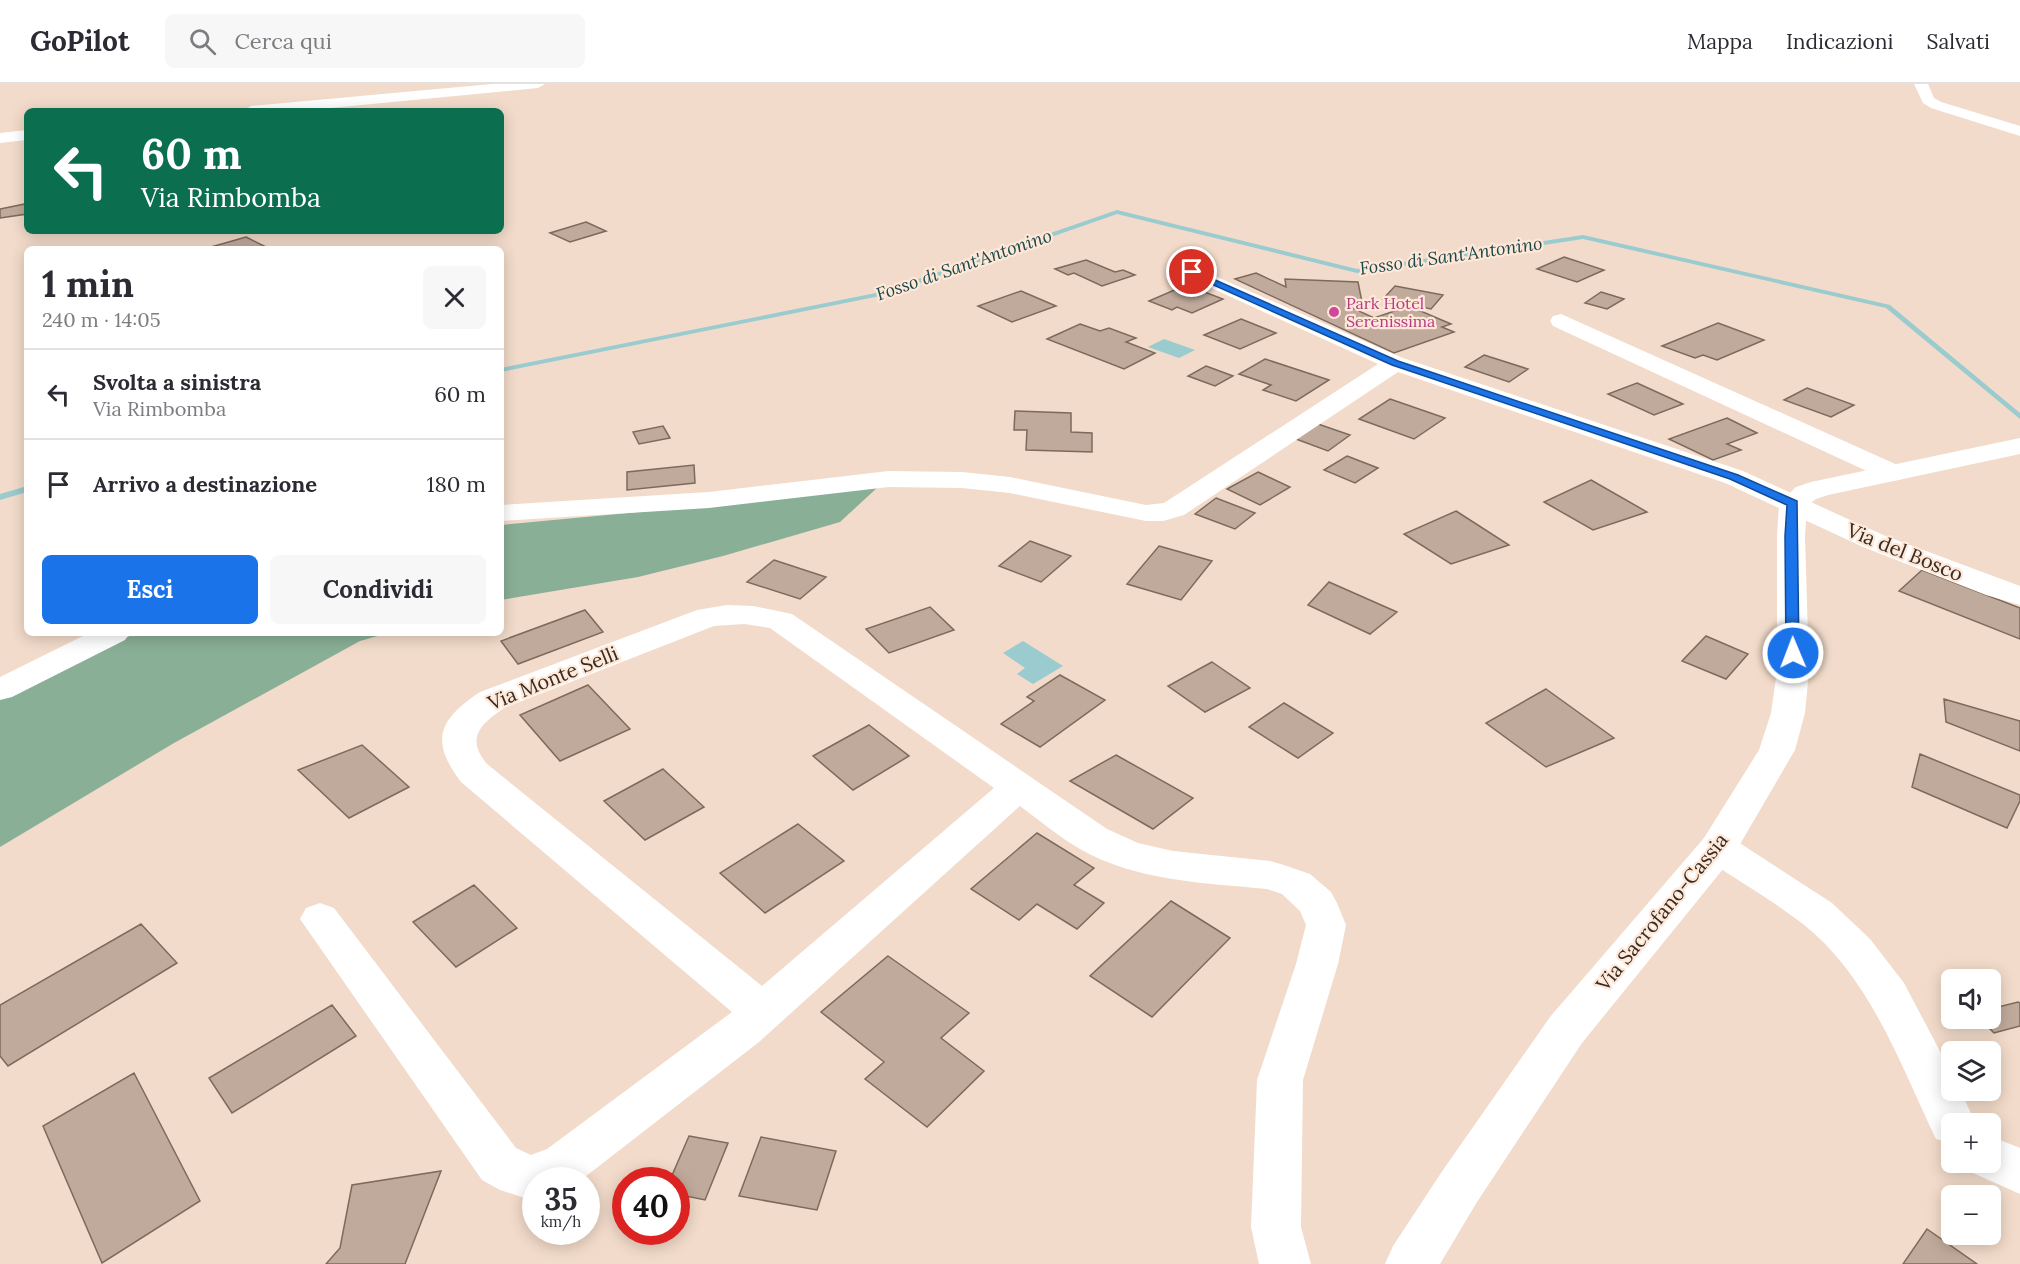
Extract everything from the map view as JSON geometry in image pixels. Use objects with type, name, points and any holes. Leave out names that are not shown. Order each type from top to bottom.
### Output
[{"type":"street","points":[[283,108],[538,84]]},
{"type":"street","points":[[1921,84],[1928,100],[1936,105],[2020,131]]},
{"type":"street","points":[[0,138],[24,135]]},
{"type":"street","name":"Via del Bosco","points":[[1192,272],[1395,363],[1734,477],[1873,541],[2020,596]]},
{"type":"street","points":[[1560,321],[1893,473]]},
{"type":"street","points":[[504,513],[709,500],[890,479],[962,480],[1000,484],[1115,508],[1163,513],[1174,509],[1395,363]]},
{"type":"street","points":[[1793,504],[1806,493],[2008,449]]},
{"type":"street","name":"Via Sacrofano-Cassia","points":[[1411,1264],[1460,1186],[1566,1030],[1718,848],[1777,750],[1788,714],[1793,671],[1791,536],[1793,504]]},
{"type":"street","name":"Via Monte Selli","points":[[762,1011],[474,773],[459,751],[461,729],[472,712],[492,700],[708,617],[739,613],[759,615],[781,621],[1093,839],[1129,855],[1173,865],[1270,875],[1296,884],[1317,903],[1326,925],[1317,964],[1280,1080],[1276,1227],[1285,1264]]},
{"type":"street","points":[[0,690],[108,636]]},
{"type":"street","points":[[320,919],[499,1164],[519,1178],[539,1177],[564,1165],[743,1029],[1018,788]]},
{"type":"street","points":[[1718,848],[1818,914],[1855,951],[1889,995],[1948,1113]]},
{"type":"street","points":[[2001,1163],[2020,1172]]},
{"type":"green space","points":[[878,487],[840,522],[723,556],[638,577],[504,599],[504,525],[768,500]]},
{"type":"green space","points":[[130,636],[378,636],[360,641],[174,743],[0,847],[0,698]]},
{"type":"water","points":[[1164,339],[1195,350],[1179,358],[1148,347]]},
{"type":"water","points":[[1023,641],[1063,666],[1033,684],[1017,674],[1025,668],[1003,653]]},
{"type":"building","points":[[24,204],[24,214],[0,218],[0,209]]},
{"type":"building","points":[[586,222],[606,231],[570,242],[550,233]]},
{"type":"building","points":[[246,237],[264,246],[214,246]]},
{"type":"building","points":[[1564,257],[1604,270],[1577,282],[1537,269]]},
{"type":"building","points":[[1086,260],[1115,272],[1123,270],[1135,275],[1102,286],[1074,273],[1068,275],[1055,269]]},
{"type":"building","name":"Park Hotel Serenissima","points":[[1256,273],[1286,287],[1285,279],[1358,282],[1362,302],[1348,306],[1374,318],[1409,306],[1451,324],[1442,327],[1454,332],[1394,353],[1235,279]]},
{"type":"building","points":[[1186,285],[1223,299],[1192,313],[1177,307],[1172,310],[1149,301]]},
{"type":"building","points":[[1395,286],[1443,295],[1431,309],[1383,299]]},
{"type":"building","points":[[1021,291],[1056,306],[1012,322],[978,306]]},
{"type":"building","points":[[1601,292],[1624,299],[1607,309],[1585,303]]},
{"type":"building","points":[[1241,319],[1276,333],[1240,349],[1204,335]]},
{"type":"building","points":[[1718,323],[1764,340],[1717,360],[1703,355],[1695,358],[1662,346]]},
{"type":"building","points":[[1080,324],[1100,331],[1109,328],[1136,338],[1126,342],[1155,353],[1124,369],[1047,339]]},
{"type":"building","points":[[1484,355],[1528,369],[1509,382],[1465,367]]},
{"type":"building","points":[[1265,359],[1329,380],[1296,401],[1263,390],[1271,385],[1239,374]]},
{"type":"building","points":[[1206,366],[1233,376],[1215,386],[1188,376]]},
{"type":"building","points":[[1637,383],[1683,404],[1654,415],[1608,394]]},
{"type":"building","points":[[1807,388],[1854,405],[1831,417],[1784,400]]},
{"type":"building","points":[[1390,399],[1445,418],[1414,439],[1359,419]]},
{"type":"building","points":[[1015,411],[1071,413],[1071,432],[1092,433],[1092,452],[1026,450],[1027,430],[1014,430]]},
{"type":"building","points":[[1727,418],[1757,433],[1727,444],[1741,450],[1713,460],[1669,439]]},
{"type":"building","points":[[1318,424],[1350,435],[1328,451],[1296,439]]},
{"type":"building","points":[[663,426],[670,438],[639,444],[633,432]]},
{"type":"building","points":[[1347,456],[1378,468],[1355,483],[1324,470]]},
{"type":"building","points":[[694,465],[695,483],[627,490],[627,472]]},
{"type":"building","points":[[1258,472],[1290,487],[1260,505],[1227,489]]},
{"type":"building","points":[[1591,480],[1647,512],[1593,530],[1544,502]]},
{"type":"building","points":[[1216,498],[1255,513],[1235,529],[1195,514]]},
{"type":"building","points":[[1456,511],[1509,545],[1451,564],[1404,534]]},
{"type":"building","points":[[1030,541],[1071,556],[1041,582],[999,566]]},
{"type":"building","points":[[1159,546],[1212,561],[1181,600],[1127,584]]},
{"type":"building","points":[[774,560],[826,577],[800,599],[747,582]]},
{"type":"building","points":[[1922,570],[2020,608],[2020,639],[1899,591]]},
{"type":"building","points":[[1329,582],[1397,612],[1370,634],[1308,605]]},
{"type":"building","points":[[930,607],[954,630],[889,653],[866,629]]},
{"type":"building","points":[[585,610],[603,632],[518,664],[501,641]]},
{"type":"building","points":[[1706,636],[1748,654],[1726,679],[1682,661]]},
{"type":"building","points":[[1212,662],[1250,688],[1205,712],[1168,686]]},
{"type":"building","points":[[1060,675],[1105,700],[1040,747],[1001,724],[1034,701],[1027,697]]},
{"type":"building","points":[[588,685],[630,729],[560,761],[520,715]]},
{"type":"building","points":[[1546,689],[1614,738],[1546,767],[1486,723]]},
{"type":"building","points":[[1944,699],[2020,721],[2020,751],[1946,722]]},
{"type":"building","points":[[1284,703],[1333,733],[1298,758],[1249,727]]},
{"type":"building","points":[[869,725],[909,756],[853,790],[813,756]]},
{"type":"building","points":[[362,745],[409,787],[349,818],[298,770]]},
{"type":"building","points":[[1920,754],[2020,795],[2020,801],[2007,828],[1912,787]]},
{"type":"building","points":[[1116,755],[1193,798],[1153,829],[1070,781]]},
{"type":"building","points":[[663,769],[704,807],[645,840],[604,801]]},
{"type":"building","points":[[798,824],[844,861],[765,913],[720,873]]},
{"type":"building","points":[[1037,833],[1094,868],[1074,885],[1104,903],[1077,929],[1037,904],[1019,920],[971,889]]},
{"type":"building","points":[[474,885],[517,928],[456,967],[413,922]]},
{"type":"building","points":[[1171,901],[1230,938],[1152,1017],[1090,976]]},
{"type":"building","points":[[141,924],[177,963],[8,1066],[0,1056],[0,1005]]},
{"type":"building","points":[[888,956],[969,1013],[941,1038],[984,1071],[927,1127],[865,1079],[884,1062],[821,1012]]},
{"type":"building","points":[[2020,1003],[2020,1026],[1994,1033],[1990,1029],[2001,1029],[2001,1006]]},
{"type":"building","points":[[332,1005],[356,1036],[232,1113],[209,1078]]},
{"type":"building","points":[[134,1073],[200,1201],[102,1263],[43,1126]]},
{"type":"building","points":[[689,1136],[728,1143],[705,1200],[690,1197],[690,1167],[676,1167]]},
{"type":"building","points":[[761,1137],[836,1151],[817,1210],[739,1196]]},
{"type":"building","points":[[441,1171],[405,1264],[326,1264],[340,1248],[352,1185]]},
{"type":"building","points":[[1927,1229],[1941,1239],[1941,1245],[1950,1245],[1977,1264],[1903,1264]]},
{"type":"waterway","name":"Fosso di Sant'Antonino","points":[[504,369],[883,294],[1117,212],[1357,271],[1583,237],[1888,306],[2020,417]]},
{"type":"waterway","name":"Fosso di Sant'Antonino","points":[[0,497],[24,490]]},
{"type":"place","name":"Park Hotel Serenissima","points":[[1334,312]]},
{"type":"route","points":[[1192,272],[1347,344],[1395,363],[1734,477],[1793,504],[1791,536],[1793,653]]}]
